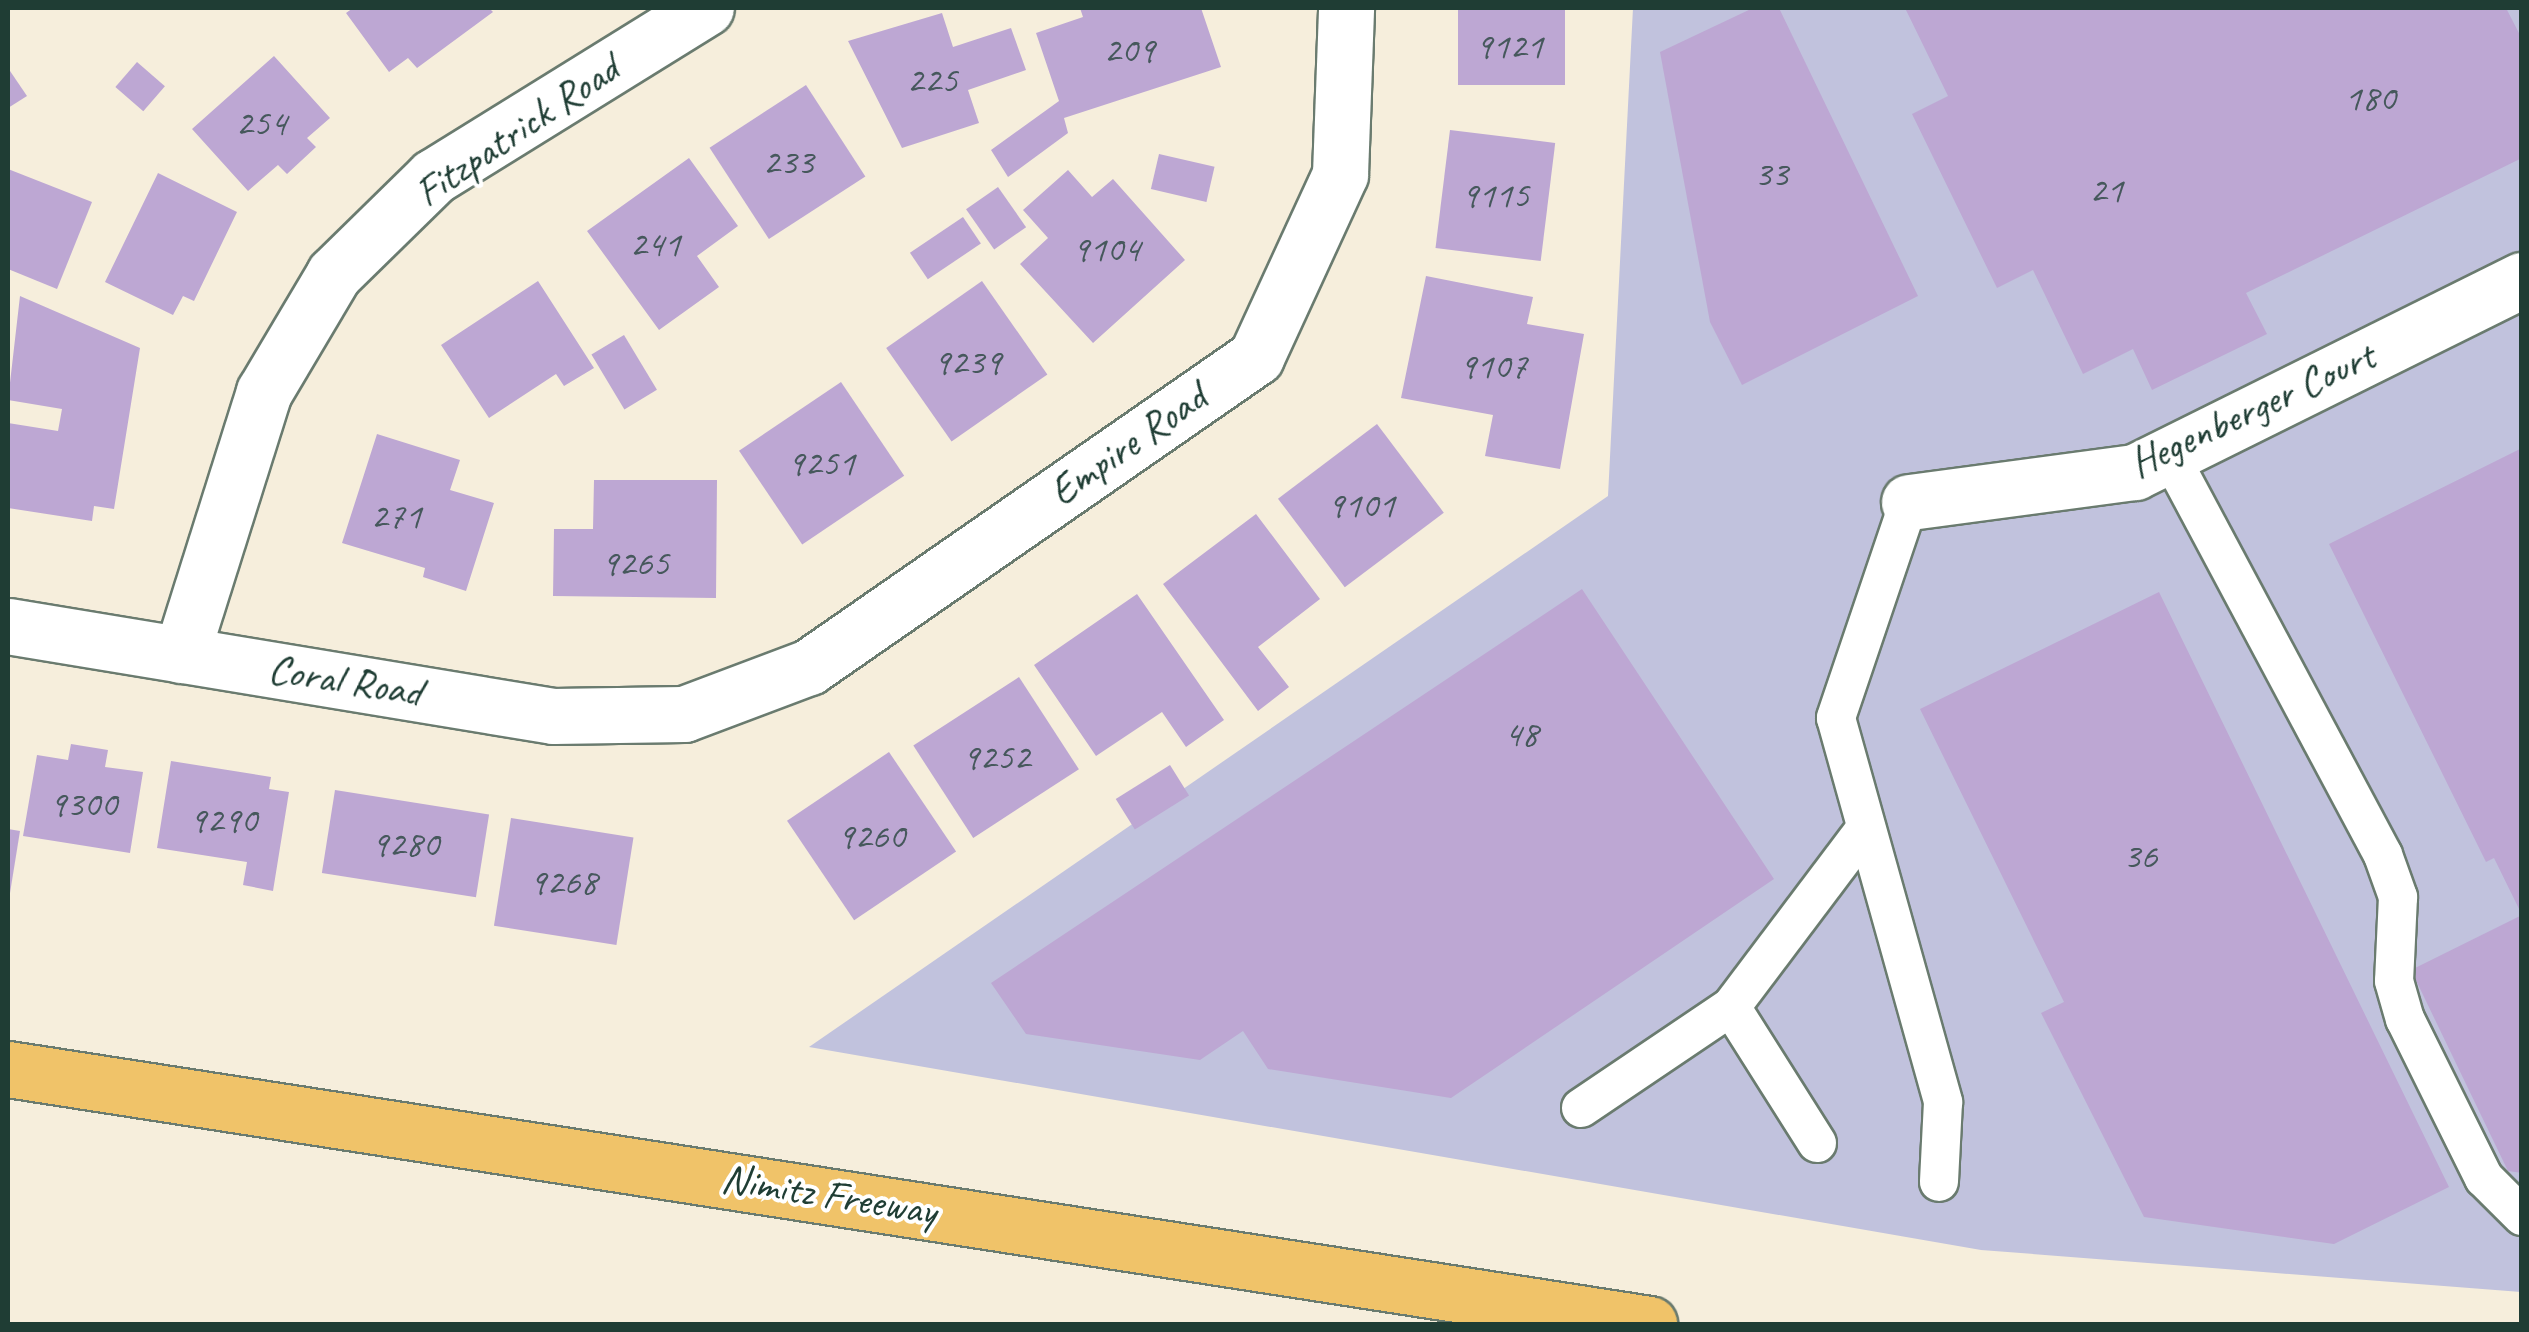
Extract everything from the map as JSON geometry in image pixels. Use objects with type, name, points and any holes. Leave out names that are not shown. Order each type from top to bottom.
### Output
[{"type":"highway","name":"Nimitz Freeway","points":[[8,1069],[1650,1324]]},
{"type":"street","name":"Fitzpatrick Road","points":[[181,654],[264,392],[334,274],[433,177],[706,8]]},
{"type":"street","name":"Empire Road","points":[[684,714],[809,667],[1256,357],[1340,174],[1346,8]]},
{"type":"street","name":"Hegenberger Court","points":[[1908,502],[2136,472],[2522,280]]},
{"type":"street","name":"Coral Road","points":[[8,626],[553,716],[684,714]]},
{"type":"lane","points":[[2170,456],[2383,855],[2398,897],[2394,981],[2405,1019],[2484,1178],[2522,1216]]},
{"type":"lane","points":[[1908,502],[1836,718],[1943,1102],[1939,1182]]},
{"type":"lane","points":[[1581,1108],[1731,1007],[1866,828]]},
{"type":"lane","points":[[1731,1007],[1817,1143]]},
{"type":"shaded area","points":[[1633,8],[2521,8],[2521,1292],[1981,1250],[809,1047],[1608,496]]},
{"type":"building","points":[[353,8],[489,8],[493,12],[417,68],[408,58],[389,72],[346,13]]},
{"type":"building","points":[[1080,8],[1201,8],[1221,67],[1064,118],[1068,133],[1008,177],[991,150],[1059,101],[1036,33],[1083,17]]},
{"type":"building","points":[[1458,8],[1565,8],[1565,85],[1458,85]]},
{"type":"building","points":[[1753,8],[1779,8],[1918,296],[1742,385],[1710,322],[1660,52]]},
{"type":"building","points":[[1905,8],[2506,8],[2522,39],[2522,158],[2246,293],[2267,334],[2152,390],[2133,349],[2083,374],[2033,270],[1997,288],[1912,114],[1948,96]]},
{"type":"building","points":[[942,13],[953,47],[1011,28],[1026,70],[968,90],[979,123],[902,148],[848,41]]},
{"type":"building","points":[[274,56],[330,118],[307,138],[316,147],[287,174],[278,165],[248,191],[192,129]]},
{"type":"building","points":[[137,62],[165,86],[143,111],[115,87]]},
{"type":"building","points":[[8,68],[27,96],[8,108]]},
{"type":"building","points":[[806,85],[865,176],[769,239],[710,148]]},
{"type":"building","points":[[1450,130],[1555,143],[1541,261],[1435,248]]},
{"type":"building","points":[[1159,154],[1215,167],[1206,202],[1151,189]]},
{"type":"building","points":[[689,158],[738,226],[697,256],[719,287],[659,330],[587,231]]},
{"type":"building","points":[[8,169],[92,202],[57,289],[8,269]]},
{"type":"building","points":[[1068,170],[1092,197],[1113,179],[1185,260],[1093,343],[1020,264],[1048,238],[1023,210]]},
{"type":"building","points":[[158,173],[237,212],[194,301],[183,296],[173,315],[105,282]]},
{"type":"building","points":[[998,187],[1026,227],[994,250],[966,209]]},
{"type":"building","points":[[963,217],[981,244],[928,279],[910,253]]},
{"type":"building","points":[[1426,276],[1533,297],[1527,324],[1584,334],[1560,469],[1485,456],[1493,415],[1401,398]]},
{"type":"building","points":[[538,281],[594,368],[564,386],[556,374],[489,418],[441,345]]},
{"type":"building","points":[[982,281],[1047,374],[952,441],[886,348]]},
{"type":"building","points":[[20,296],[140,348],[114,509],[94,506],[92,521],[8,508],[8,423],[58,431],[62,409],[8,400]]},
{"type":"building","points":[[624,335],[657,390],[624,409],[591,355]]},
{"type":"building","points":[[841,382],[904,476],[802,544],[739,451]]},
{"type":"building","points":[[1377,424],[1444,513],[1345,587],[1278,499]]},
{"type":"building","points":[[377,434],[460,460],[450,490],[494,503],[466,591],[423,577],[425,568],[342,543]]},
{"type":"building","points":[[2522,448],[2522,915],[2494,858],[2486,862],[2329,544]]},
{"type":"building","points":[[594,480],[717,480],[716,598],[553,596],[554,529],[593,529]]},
{"type":"building","points":[[1256,514],[1320,599],[1258,647],[1289,687],[1258,711],[1163,584]]},
{"type":"building","points":[[1582,589],[1774,879],[1451,1098],[1268,1069],[1243,1031],[1200,1060],[1026,1034],[991,983]]},
{"type":"building","points":[[2159,592],[2449,1187],[2334,1244],[2144,1217],[2041,1013],[2064,1002],[1920,709]]},
{"type":"building","points":[[1137,594],[1224,720],[1186,747],[1162,712],[1096,756],[1034,665]]},
{"type":"building","points":[[1019,677],[1079,769],[973,838],[913,746]]},
{"type":"building","points":[[71,744],[108,750],[105,767],[143,772],[130,853],[23,836],[37,755],[68,760]]},
{"type":"building","points":[[889,752],[956,851],[854,920],[787,821]]},
{"type":"building","points":[[171,761],[271,777],[269,789],[289,792],[273,891],[243,885],[247,862],[157,848]]},
{"type":"building","points":[[1170,765],[1189,796],[1135,829],[1116,799]]},
{"type":"building","points":[[335,790],[489,814],[476,897],[322,873]]},
{"type":"building","points":[[511,818],[633,837],[616,945],[494,926]]},
{"type":"building","points":[[8,829],[20,831],[10,893],[8,892]]},
{"type":"building","points":[[2522,915],[2522,1173],[2508,1171],[2411,970]]}]
